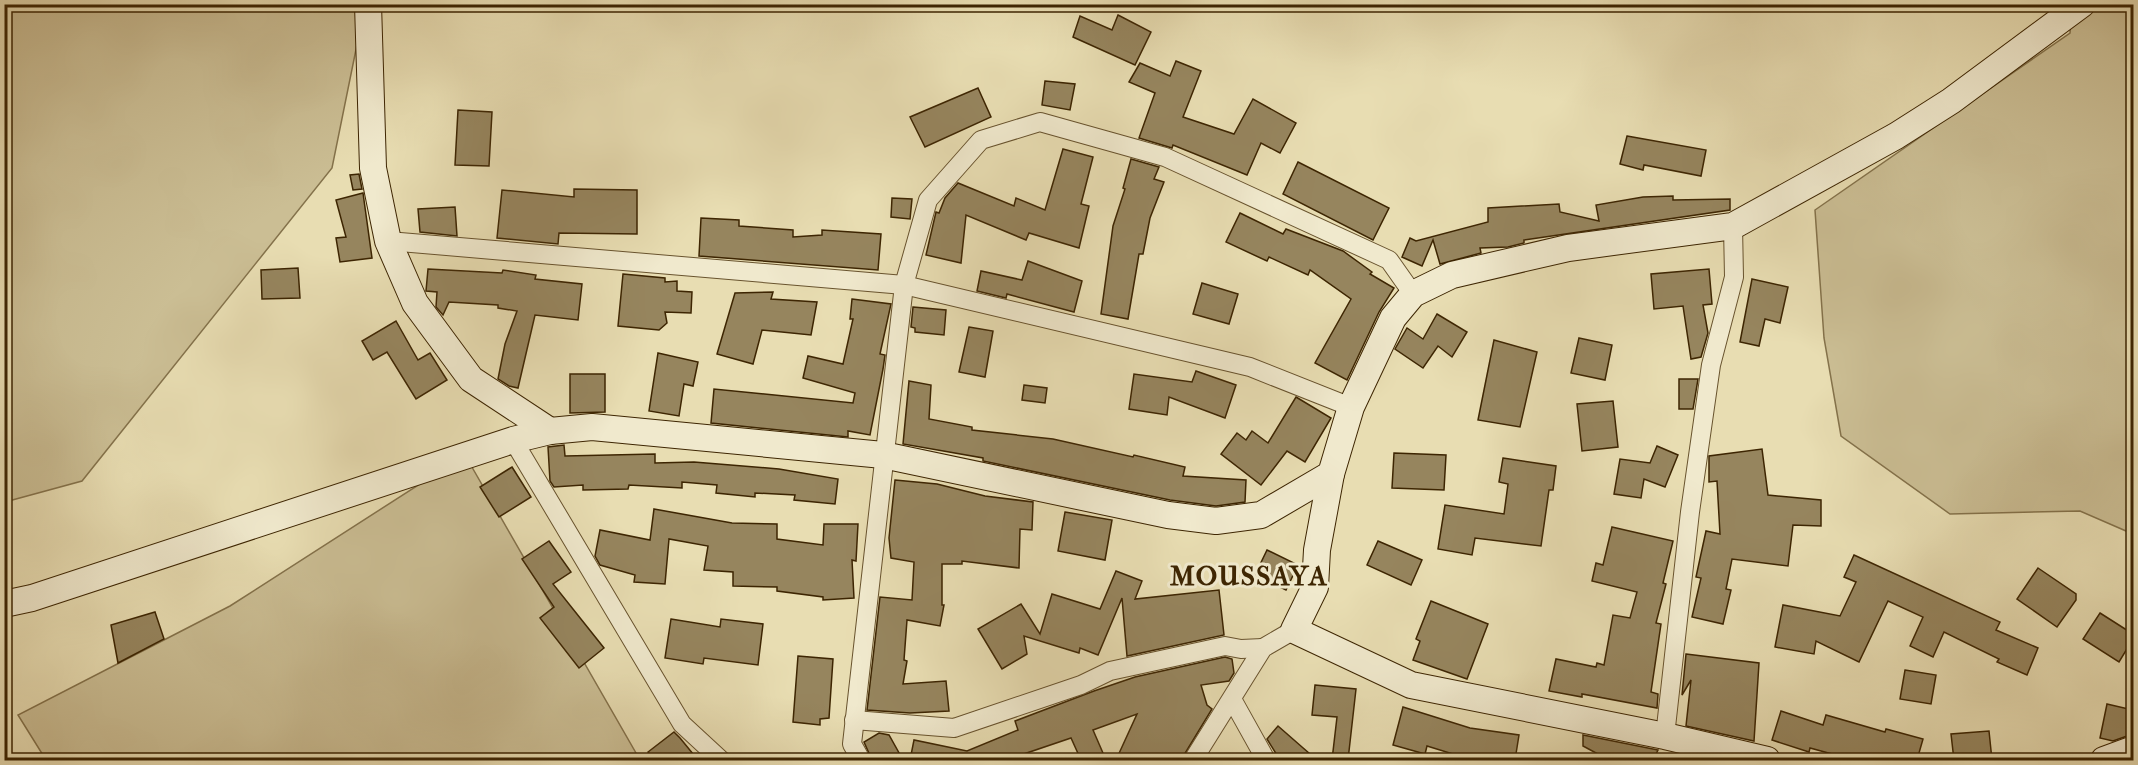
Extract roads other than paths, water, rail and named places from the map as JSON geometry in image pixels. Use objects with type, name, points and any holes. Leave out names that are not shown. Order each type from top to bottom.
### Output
[{"type":"main road","points":[[368,4],[373,168],[388,241],[414,303],[471,380],[550,431]]},
{"type":"main road","points":[[1767,760],[1665,736],[1410,685],[1294,630],[1315,587],[1317,550],[1331,474],[1351,407],[1393,318],[1413,294],[1452,275],[1568,248],[1733,226],[1896,136],[1951,101],[2082,4]]},
{"type":"main road","points":[[4,604],[43,594],[513,440],[550,431],[592,427],[883,455],[1168,515],[1216,521],[1261,515],[1331,474]]},
{"type":"main road","points":[[2104,760],[2133,748]]},
{"type":"street","points":[[861,760],[852,744],[854,720],[904,285],[928,200],[981,140],[1040,122],[1165,157],[1389,260],[1413,294]]},
{"type":"street","points":[[1665,736],[1690,512],[1711,364],[1734,277],[1733,226]]},
{"type":"street","points":[[388,241],[904,285],[1250,367],[1351,407]]},
{"type":"street","points":[[513,440],[682,724],[721,760]]},
{"type":"street","points":[[854,720],[954,728],[1081,685],[1110,671],[1226,646],[1242,649],[1263,648],[1294,630]]},
{"type":"street","points":[[1194,760],[1263,648]]},
{"type":"street","points":[[1232,699],[1266,760]]},
{"type":"district","name":"MOUSSAYA","points":[[1249,576]]}]
